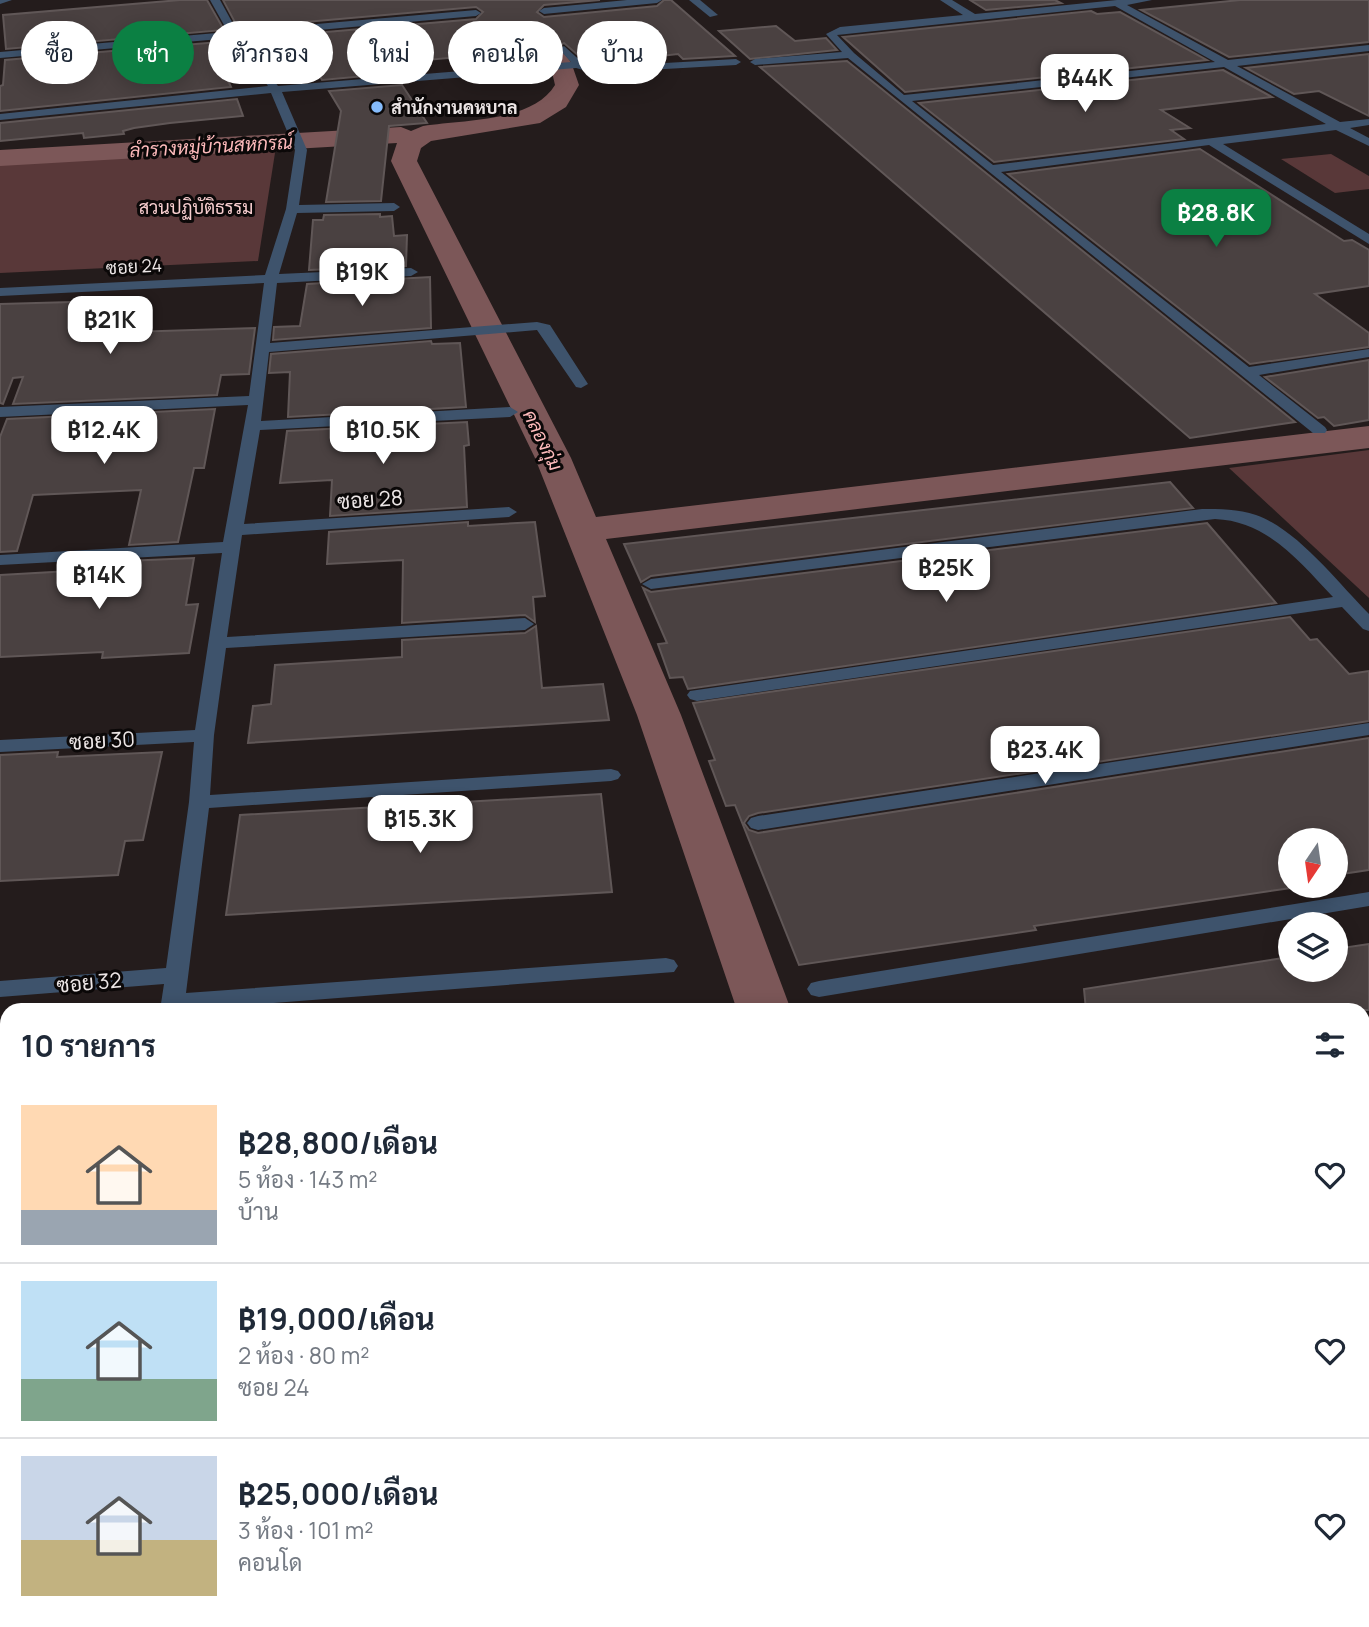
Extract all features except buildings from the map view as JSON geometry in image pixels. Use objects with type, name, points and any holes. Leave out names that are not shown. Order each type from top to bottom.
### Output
[{"type":"street","points":[[0,1],[7,0]]},
{"type":"street","points":[[215,0],[227,21]]},
{"type":"street","points":[[544,10],[657,0]]},
{"type":"street","points":[[694,0],[713,15]]},
{"type":"street","points":[[945,0],[973,17]]},
{"type":"street","points":[[1147,0],[840,30],[831,34],[850,55],[902,99],[1319,430]]},
{"type":"street","points":[[1114,2],[1369,143]]},
{"type":"street","points":[[333,25],[476,13]]},
{"type":"street","points":[[0,55],[208,36]]},
{"type":"street","points":[[902,99],[1369,48]]},
{"type":"street","points":[[564,49],[576,65]]},
{"type":"street","points":[[755,62],[850,55]]},
{"type":"street","points":[[0,117],[275,89],[576,65],[594,71],[736,62]]},
{"type":"street","points":[[173,1003],[199,802],[204,735],[232,538],[253,426],[271,278],[292,209],[298,143],[271,84]]},
{"type":"street","points":[[993,169],[1369,122]]},
{"type":"street","points":[[1212,142],[1369,240]]},
{"type":"street","points":[[292,209],[394,207]]},
{"type":"street","name":"ซอย 24","points":[[0,292],[411,272]]},
{"type":"street","points":[[261,348],[477,328],[543,326],[581,384]]},
{"type":"street","points":[[1249,372],[1369,353]]},
{"type":"street","points":[[0,412],[256,400]]},
{"type":"street","points":[[253,426],[510,412]]},
{"type":"street","name":"ซอย 28","points":[[0,560],[509,512]]},
{"type":"street","points":[[651,584],[1202,514],[1227,514],[1252,519],[1276,531],[1369,625]]},
{"type":"street","points":[[697,695],[1345,601]]},
{"type":"street","points":[[217,643],[525,624]]},
{"type":"street","points":[[758,823],[1369,729]]},
{"type":"street","name":"ซอย 30","points":[[0,746],[204,735]]},
{"type":"street","points":[[199,802],[611,775]]},
{"type":"street","points":[[818,989],[1369,899]]},
{"type":"street","points":[[209,1003],[666,966]]},
{"type":"street","name":"ซอย 32","points":[[0,989],[178,975]]},
{"type":"green space","name":"สวนปฏิบัติธรรม","points":[[273,146],[275,153],[258,261],[0,273],[0,162]]},
{"type":"green space","points":[[1331,154],[1369,176],[1369,189],[1335,193],[1281,159]]},
{"type":"green space","points":[[1369,450],[1369,598],[1229,468]]},
{"type":"waterway","name":"คลองกุ่ม","points":[[507,0],[563,67],[567,85],[557,102],[531,118],[423,134],[409,145],[404,161],[553,458],[583,530]]},
{"type":"waterway","name":"ลำรางหมู่บ้านสหกรณ์","points":[[0,158],[401,135]]},
{"type":"waterway","points":[[583,530],[1369,437]]},
{"type":"waterway","name":"คลองกุ่ม","points":[[583,530],[659,715],[762,1003]]},
{"type":"place","name":"สำนักงานคหบาล","points":[[377,107]]}]
